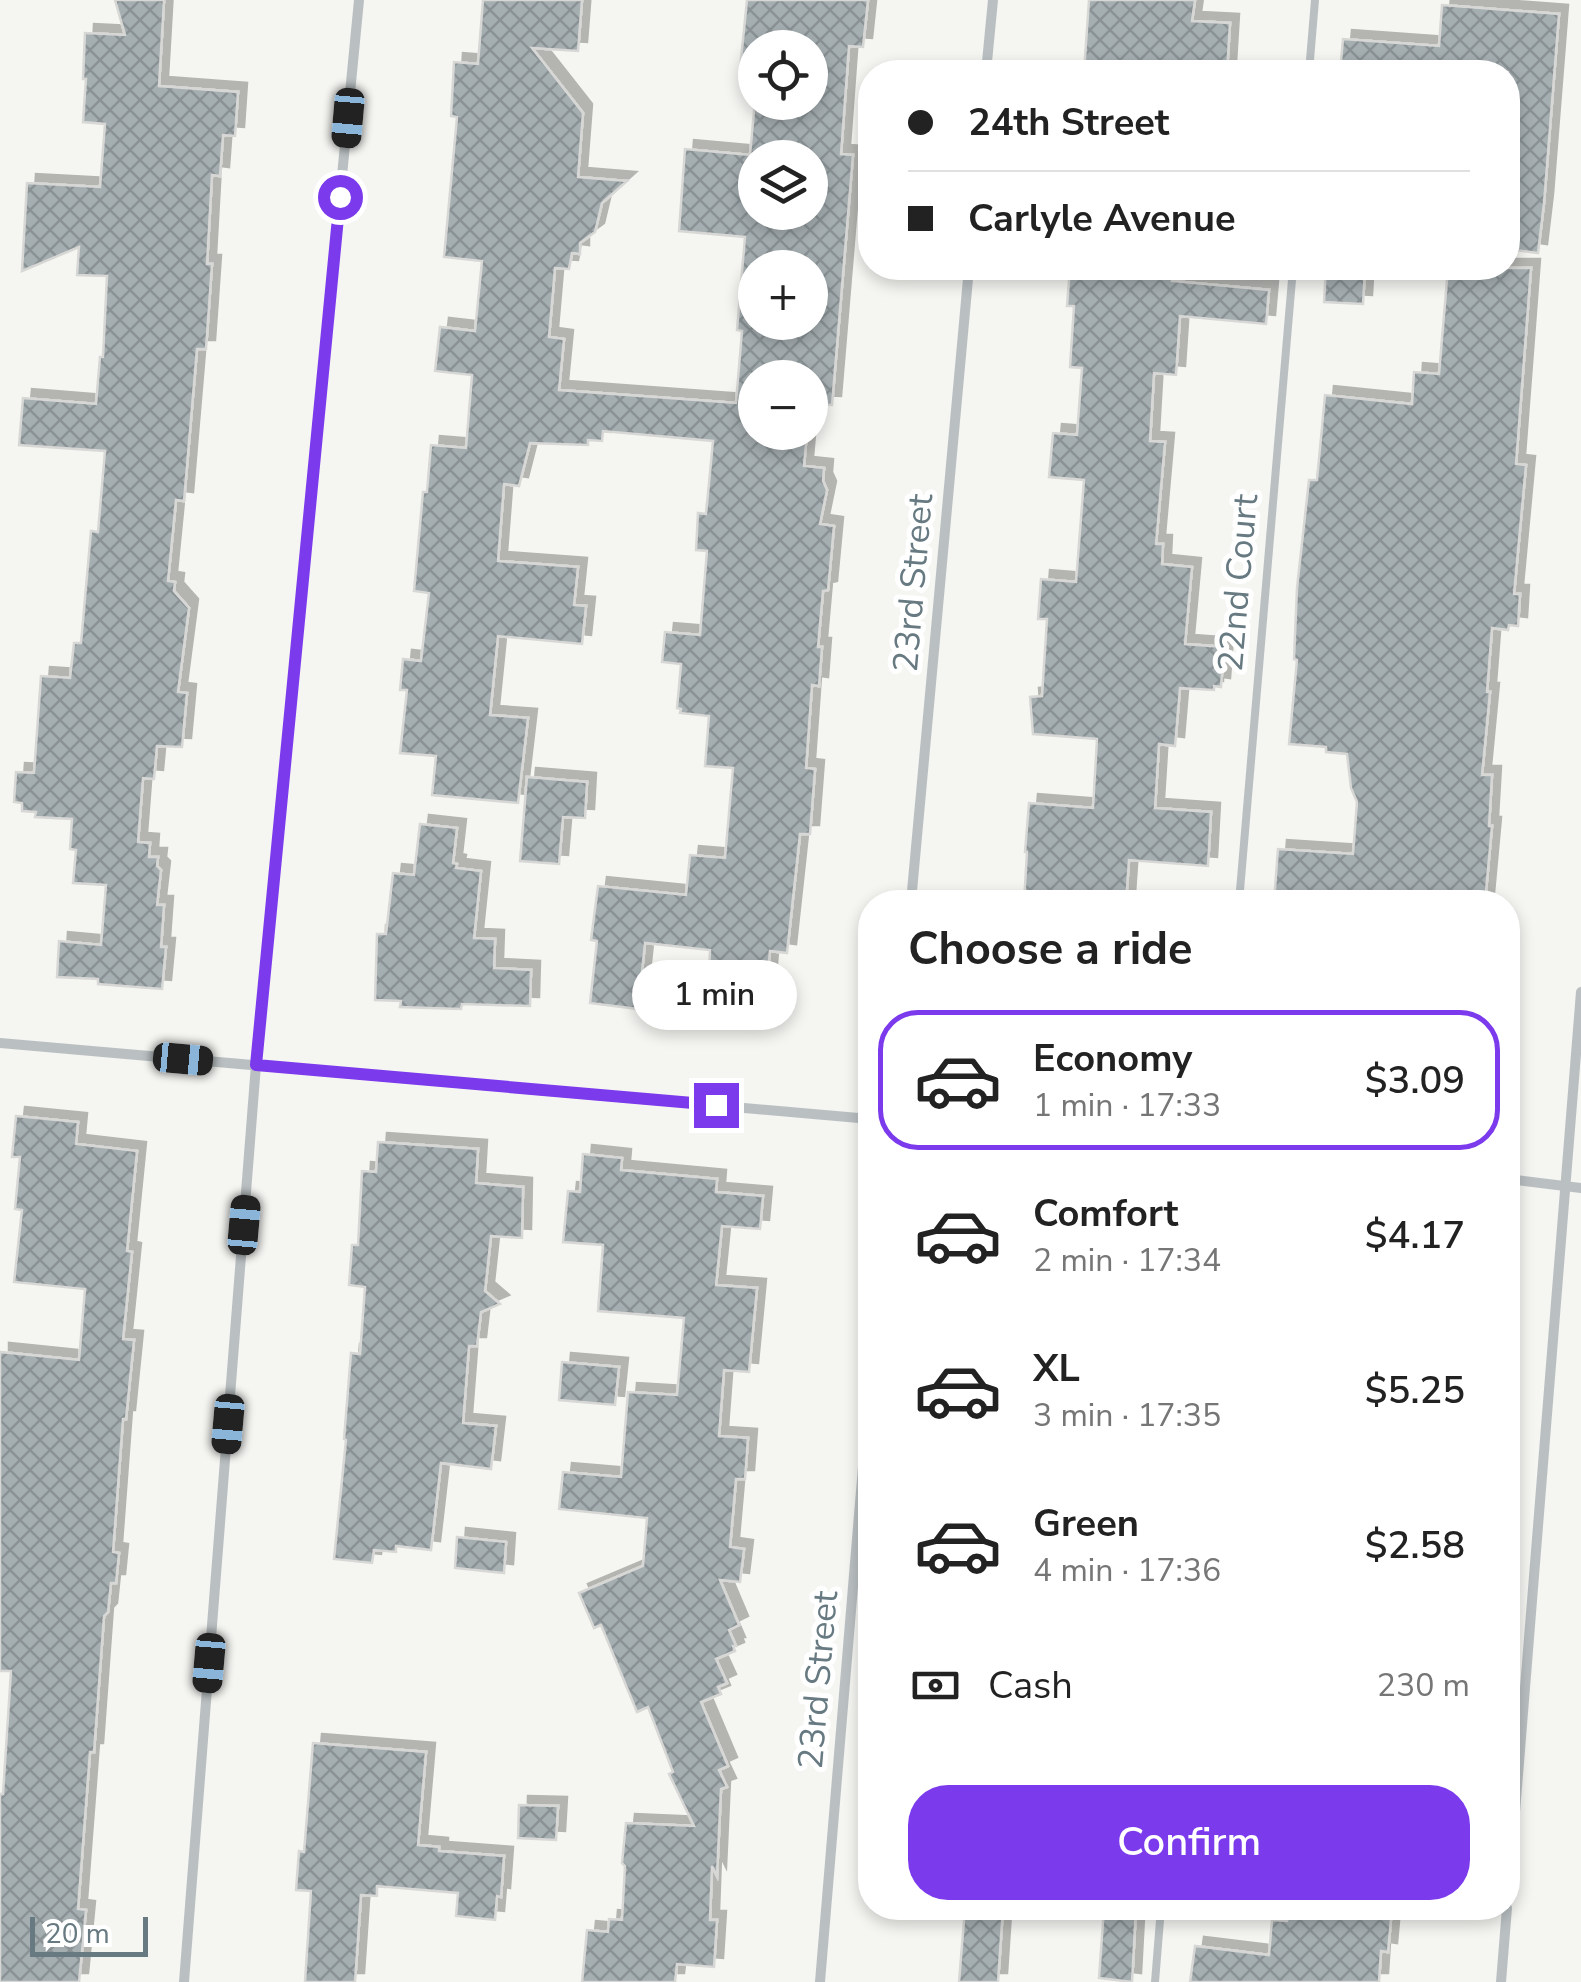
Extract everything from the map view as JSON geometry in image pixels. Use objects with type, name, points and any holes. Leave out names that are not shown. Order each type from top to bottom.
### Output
[{"type":"street","points":[[184,1982],[256,1065],[359,0]]},
{"type":"street","points":[[987,60],[993,0]]},
{"type":"street","name":"23rd Street","points":[[913,890],[968,280]]},
{"type":"street","points":[[1520,1749],[1581,992]]},
{"type":"street","points":[[0,1043],[858,1117]]},
{"type":"street","points":[[1520,1181],[1581,1188]]},
{"type":"street","name":"23rd Street","points":[[820,1982],[858,1527]]},
{"type":"street","points":[[1501,1982],[1506,1920]]},
{"type":"lane","points":[[1310,60],[1316,0]]},
{"type":"lane","name":"22nd Court","points":[[1240,890],[1292,280]]},
{"type":"lane","points":[[1155,1982],[1160,1920]]},
{"type":"building","points":[[115,0],[164,0],[159,86],[238,92],[235,136],[223,135],[220,176],[212,175],[207,264],[212,264],[206,349],[197,349],[184,501],[176,500],[168,581],[175,582],[174,591],[189,608],[178,692],[187,693],[182,747],[157,746],[154,779],[143,778],[138,842],[150,843],[149,857],[158,857],[161,870],[157,905],[164,905],[161,947],[166,947],[162,989],[57,977],[59,941],[101,945],[106,885],[73,883],[76,850],[70,849],[72,819],[35,817],[36,812],[22,811],[22,803],[14,802],[16,772],[34,773],[41,676],[70,678],[74,643],[81,643],[91,531],[98,532],[105,451],[19,445],[23,398],[96,404],[107,276],[77,275],[79,247],[22,271],[27,183],[100,187],[105,124],[83,122],[85,33],[125,35]]},
{"type":"building","points":[[483,0],[582,0],[578,51],[532,48],[583,113],[578,177],[627,181],[602,203],[595,232],[580,243],[580,254],[572,253],[569,269],[555,268],[549,337],[564,339],[559,390],[736,403],[738,379],[738,450],[805,450],[804,466],[824,468],[827,490],[820,524],[834,526],[828,590],[823,591],[819,686],[812,685],[806,768],[815,769],[810,834],[800,834],[787,953],[770,951],[763,1026],[716,1022],[716,1016],[707,1015],[710,950],[645,943],[638,1009],[590,1003],[597,941],[591,940],[598,886],[686,895],[690,855],[725,858],[733,768],[705,766],[709,716],[680,713],[677,708],[681,664],[662,662],[665,632],[700,635],[707,551],[696,550],[698,513],[706,514],[713,441],[603,431],[602,441],[588,440],[588,445],[530,443],[519,486],[504,484],[498,561],[578,567],[574,605],[586,606],[582,644],[498,636],[490,715],[528,718],[518,803],[432,795],[436,756],[400,753],[407,690],[400,690],[403,659],[421,661],[429,593],[414,591],[431,445],[466,448],[472,375],[435,371],[440,327],[475,331],[482,261],[444,257],[457,117],[451,116],[454,62],[478,64]]},
{"type":"building","points":[[747,0],[868,0],[863,47],[849,46],[841,154],[853,155],[832,405],[828,405],[828,360],[740,360],[741,340],[828,340],[828,250],[744,250],[745,237],[679,231],[685,149],[738,154],[738,230],[828,230],[828,140],[751,140],[753,120],[828,120],[828,30],[744,30]]},
{"type":"building","points":[[1089,0],[1195,0],[1192,21],[1230,23],[1228,60],[1085,60]]},
{"type":"building","points":[[1442,5],[1559,14],[1538,253],[1520,251],[1520,60],[1341,60],[1343,39],[1439,46]]},
{"type":"building","points":[[1520,268],[1531,268],[1516,464],[1526,465],[1514,594],[1520,594],[1518,626],[1509,625],[1508,630],[1492,628],[1487,692],[1482,775],[1492,775],[1492,826],[1486,890],[1275,890],[1278,849],[1353,854],[1357,802],[1351,788],[1347,754],[1326,752],[1326,747],[1289,744],[1297,660],[1297,588],[1309,480],[1317,480],[1325,395],[1412,404],[1414,372],[1439,374],[1447,280],[1520,280]]},
{"type":"building","points":[[1069,280],[1172,280],[1269,290],[1266,324],[1180,316],[1176,375],[1154,373],[1150,441],[1165,442],[1156,544],[1163,544],[1162,564],[1192,567],[1185,644],[1224,647],[1221,687],[1180,688],[1175,746],[1159,744],[1155,808],[1211,812],[1208,866],[1129,860],[1127,890],[1025,890],[1029,803],[1093,808],[1097,739],[1033,734],[1030,697],[1042,696],[1047,619],[1038,619],[1041,579],[1076,582],[1084,480],[1049,477],[1053,433],[1077,435],[1082,368],[1070,367],[1074,306],[1067,306]]},
{"type":"building","points":[[1325,280],[1364,280],[1363,304],[1324,302]]},
{"type":"building","points":[[527,777],[587,782],[585,818],[563,817],[559,864],[520,861]]},
{"type":"building","points":[[420,824],[457,828],[453,863],[456,868],[481,871],[474,938],[495,939],[494,968],[531,970],[530,1006],[400,1007],[401,1001],[375,1000],[377,934],[386,934],[393,873],[414,875]]},
{"type":"building","points":[[16,1116],[78,1122],[76,1144],[137,1151],[123,1339],[134,1340],[123,1419],[113,1552],[119,1553],[116,1583],[111,1583],[108,1612],[104,1616],[94,1752],[90,1752],[78,1909],[86,1910],[79,1982],[0,1982],[0,1794],[11,1671],[0,1671],[0,1352],[79,1360],[85,1289],[14,1282],[22,1210],[15,1209],[20,1157],[12,1157]]},
{"type":"building","points":[[378,1142],[478,1149],[476,1183],[523,1187],[522,1238],[491,1236],[485,1291],[500,1304],[481,1312],[477,1346],[469,1346],[463,1423],[496,1426],[491,1469],[441,1463],[431,1550],[396,1546],[396,1552],[374,1550],[372,1563],[334,1559],[351,1353],[360,1354],[365,1287],[349,1285],[352,1245],[358,1245],[362,1171],[376,1172]]},
{"type":"building","points":[[583,1154],[622,1158],[621,1170],[717,1179],[716,1192],[763,1196],[760,1229],[722,1226],[716,1285],[757,1288],[749,1372],[724,1370],[719,1436],[748,1438],[745,1479],[736,1479],[730,1547],[744,1549],[740,1582],[720,1580],[739,1625],[729,1630],[735,1651],[716,1659],[727,1683],[718,1687],[721,1694],[701,1702],[728,1766],[719,1770],[727,1787],[721,1789],[717,1876],[712,1866],[710,1920],[717,1920],[714,1967],[677,1964],[675,1982],[582,1982],[587,1930],[608,1932],[609,1919],[622,1920],[626,1823],[694,1826],[669,1774],[673,1772],[648,1707],[637,1712],[601,1625],[594,1628],[579,1593],[643,1566],[647,1518],[559,1509],[563,1472],[621,1477],[628,1392],[677,1395],[684,1318],[598,1311],[603,1245],[563,1242],[568,1191],[580,1192]]},
{"type":"building","points":[[562,1362],[619,1367],[615,1405],[559,1400]]},
{"type":"building","points":[[457,1537],[506,1542],[504,1573],[455,1568]]},
{"type":"building","points":[[313,1743],[426,1752],[418,1845],[439,1847],[439,1851],[504,1856],[495,1920],[456,1916],[458,1893],[377,1886],[377,1896],[361,1895],[355,1982],[305,1982],[311,1891],[296,1890],[299,1851],[304,1852]]},
{"type":"building","points":[[519,1805],[558,1806],[556,1840],[518,1838]]},
{"type":"building","points":[[964,1920],[1002,1920],[998,1982],[959,1982]]},
{"type":"building","points":[[1103,1920],[1135,1920],[1132,1982],[1099,1978]]},
{"type":"building","points":[[1272,1920],[1391,1920],[1388,1952],[1381,1951],[1379,1982],[1190,1982],[1195,1946],[1269,1955]]},
{"type":"route","points":[[340,197],[256,1065],[716,1105]]}]
